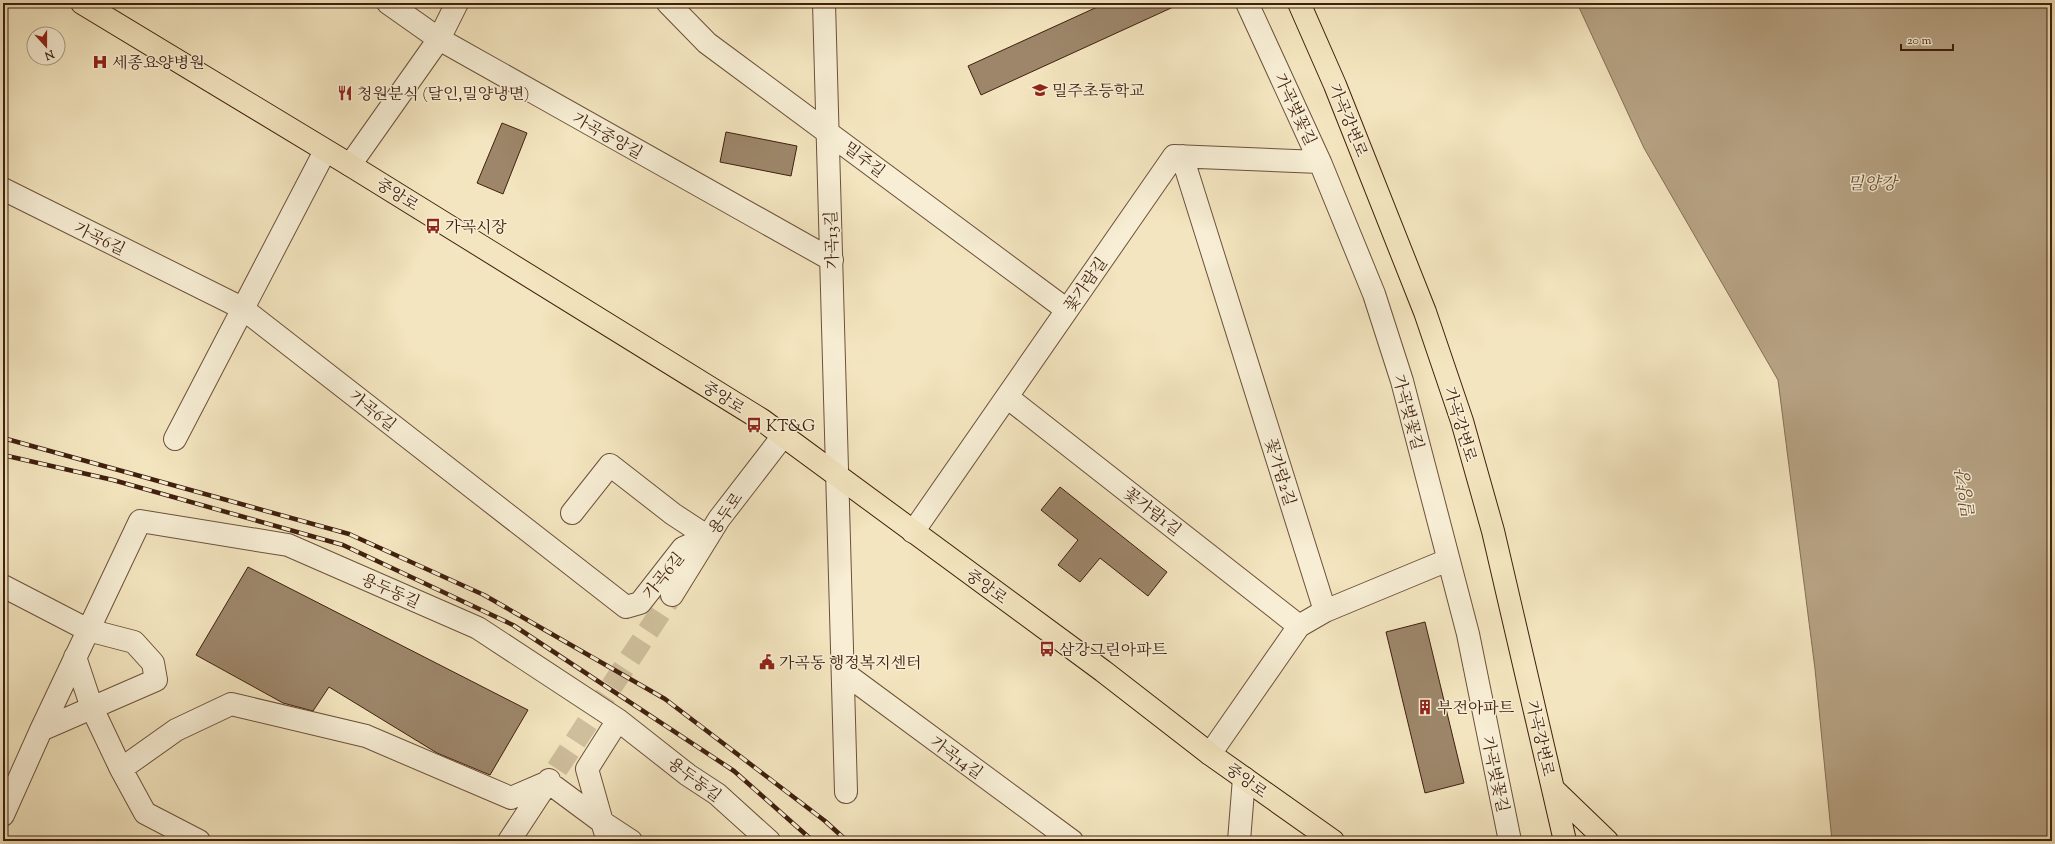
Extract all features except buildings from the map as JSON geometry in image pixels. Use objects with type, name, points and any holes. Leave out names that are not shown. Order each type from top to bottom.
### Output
[{"type":"main road","name":"중앙로","points":[[82,3],[350,165],[762,420],[1103,672],[1210,754],[1333,841]]},
{"type":"main road","name":"가곡강변로","points":[[1299,3],[1335,85],[1425,312],[1462,421],[1493,531],[1553,789],[1607,841]]},
{"type":"main road","points":[[1553,789],[1565,841]]},
{"type":"street","name":"가곡중앙길","points":[[388,3],[439,39],[832,260]]},
{"type":"street","points":[[350,165],[439,39],[457,3]]},
{"type":"street","name":"밀주길","points":[[668,3],[707,43],[828,131],[1067,310]]},
{"type":"street","name":"가곡13길","points":[[824,3],[839,477]]},
{"type":"street","name":"가곡벚꽃길","points":[[1247,3],[1320,162],[1378,308],[1402,381],[1468,634],[1510,841]]},
{"type":"street","points":[[175,439],[325,151]]},
{"type":"street","name":"꽃가람길","points":[[913,532],[1174,156],[1182,156]]},
{"type":"street","points":[[1182,156],[1320,162]]},
{"type":"street","name":"꽃가람2길","points":[[1182,156],[1325,611]]},
{"type":"street","name":"가곡6길","points":[[3,190],[242,308],[626,607],[640,604],[683,548],[708,537]]},
{"type":"street","name":"꽃가람1길","points":[[1007,397],[1299,626]]},
{"type":"street","name":"용두로","points":[[672,595],[719,519],[783,436]]},
{"type":"street","points":[[572,513],[610,465],[673,514],[708,537]]},
{"type":"street","points":[[839,477],[846,792]]},
{"type":"street","name":"용두동길","points":[[88,630],[140,521],[288,545],[478,628],[618,720],[688,775],[717,794],[769,841]]},
{"type":"street","points":[[1210,754],[1299,626],[1325,611],[1448,560]]},
{"type":"street","points":[[3,586],[88,630],[134,642],[153,663],[156,680],[41,730]]},
{"type":"street","points":[[3,815],[88,630]]},
{"type":"street","points":[[75,658],[92,708],[121,769],[145,813],[199,841]]},
{"type":"street","name":"가곡14길","points":[[843,672],[1072,841]]},
{"type":"street","points":[[121,769],[176,730],[231,704],[366,736],[511,798],[552,776]]},
{"type":"street","points":[[605,831],[587,769],[618,720]]},
{"type":"street","points":[[552,776],[605,831],[631,841]]},
{"type":"street","points":[[510,841],[552,776]]},
{"type":"street","points":[[1239,841],[1244,778]]},
{"type":"water","name":"밀양강","points":[[1577,3],[2052,3],[2052,841],[1832,841],[1815,669],[1778,380],[1644,148]]},
{"type":"tunnel","points":[[557,769],[672,595]]},
{"type":"railway","points":[[3,438],[349,534],[484,595],[665,699],[825,821],[847,841]]},
{"type":"railway","points":[[3,455],[113,480],[343,545],[513,625],[734,771],[813,841]]},
{"type":"place","name":"세종요양병원","points":[[100,62]]},
{"type":"place","name":"밀주초등학교","points":[[1040,90]]},
{"type":"place","name":"청원분식 (달인,밀양냉면)","points":[[345,93]]},
{"type":"place","name":"가곡시장","points":[[433,226]]},
{"type":"place","name":"KT&G","points":[[754,425]]},
{"type":"place","name":"삼강그린아파트","points":[[1047,649]]},
{"type":"place","name":"가곡동 행정복지센터","points":[[767,662]]},
{"type":"place","name":"부전아파트","points":[[1425,707]]}]
